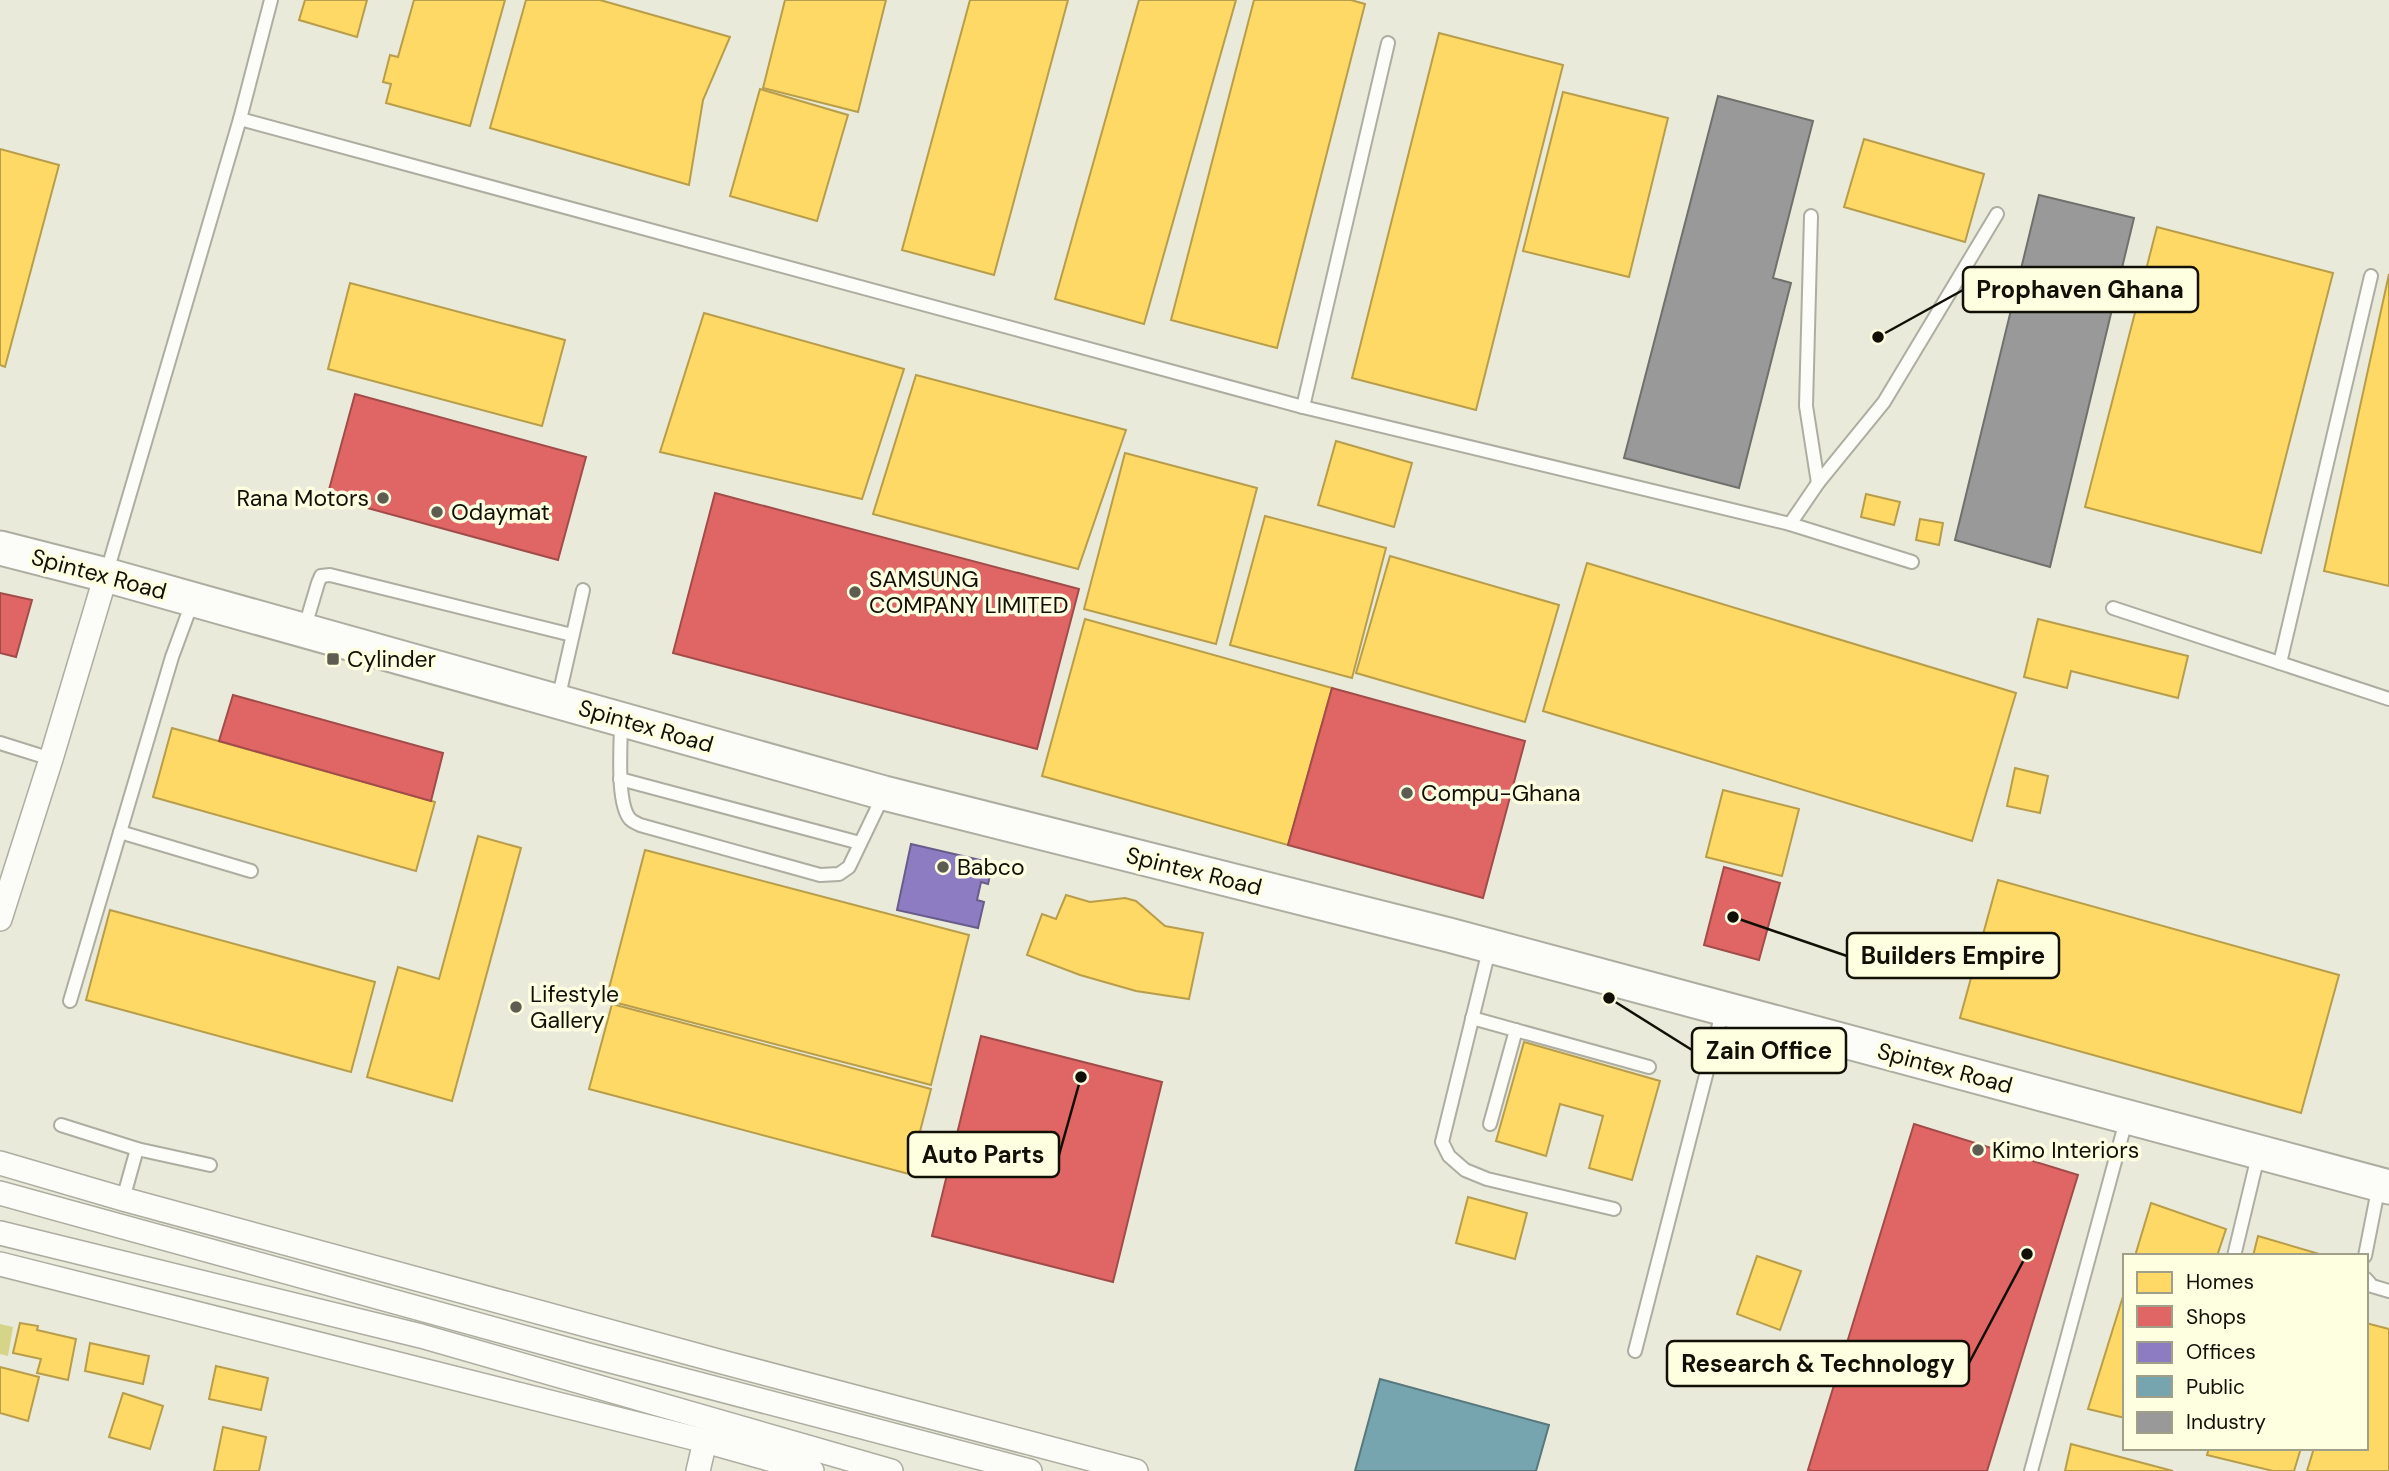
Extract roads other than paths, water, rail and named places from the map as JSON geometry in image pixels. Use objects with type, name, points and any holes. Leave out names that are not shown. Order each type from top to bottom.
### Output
[{"type":"main road","name":"Spintex Road","points":[[0,548],[106,575],[884,793],[1490,946],[2384,1186]]},
{"type":"street","points":[[0,919],[106,575]]},
{"type":"street","points":[[0,1163],[709,1359],[1136,1471]]},
{"type":"street","points":[[0,1193],[588,1355],[1030,1471]]},
{"type":"street","points":[[0,1233],[421,1336],[891,1471]]},
{"type":"street","points":[[0,1264],[705,1441],[812,1471]]},
{"type":"street","points":[[698,1471],[705,1441]]},
{"type":"lane","points":[[106,575],[240,119],[271,0]]},
{"type":"lane","points":[[1303,407],[1388,43]]},
{"type":"lane","points":[[240,119],[1303,407],[1790,524],[1912,562]]},
{"type":"lane","points":[[1790,524],[1818,483],[1884,402],[1997,214]]},
{"type":"lane","points":[[1811,216],[1806,406],[1818,483]]},
{"type":"lane","points":[[2280,663],[2371,276]]},
{"type":"lane","points":[[304,630],[321,576],[330,575],[572,635]]},
{"type":"lane","points":[[558,701],[583,590]]},
{"type":"lane","points":[[70,1001],[173,657],[193,600]]},
{"type":"lane","points":[[2113,608],[2389,699]]},
{"type":"lane","points":[[621,719],[620,779],[625,808],[629,818],[640,825],[820,875],[839,874],[849,867],[884,793]]},
{"type":"lane","points":[[0,743],[51,760]]},
{"type":"lane","points":[[620,779],[860,843]]},
{"type":"lane","points":[[120,832],[251,871]]},
{"type":"lane","points":[[1490,946],[1442,1142],[1449,1156],[1465,1170],[1487,1179],[1614,1209]]},
{"type":"lane","points":[[1635,1351],[1723,1009]]},
{"type":"lane","points":[[1472,1018],[1649,1067]]},
{"type":"lane","points":[[1490,1124],[1516,1030]]},
{"type":"lane","points":[[2031,1471],[2127,1117]]},
{"type":"lane","points":[[61,1125],[137,1149],[209,1165]]},
{"type":"lane","points":[[123,1199],[137,1149]]},
{"type":"lane","points":[[2234,1254],[2259,1152]]},
{"type":"lane","points":[[2366,1254],[2384,1186]]},
{"type":"lane","points":[[2368,1281],[2372,1286],[2389,1291]]},
{"type":"place","name":"Prophaven Ghana","points":[[1878,337]]},
{"type":"place","name":"Rana Motors","points":[[383,498]]},
{"type":"place","name":"Odaymat","points":[[437,512]]},
{"type":"place","name":"SAMSUNG COMPANY LIMITED","points":[[855,592]]},
{"type":"place","name":"Cylinder","points":[[333,659]]},
{"type":"place","name":"Compu-Ghana","points":[[1407,793]]},
{"type":"place","name":"Babco","points":[[943,867]]},
{"type":"place","name":"Builders Empire","points":[[1733,917]]},
{"type":"place","name":"Zain Office","points":[[1609,998]]},
{"type":"place","name":"Lifestyle Gallery","points":[[516,1007]]},
{"type":"place","name":"Auto Parts","points":[[1081,1077]]},
{"type":"place","name":"Kimo Interiors","points":[[1978,1150]]},
{"type":"place","name":"Research & Technology","points":[[2027,1254]]}]
